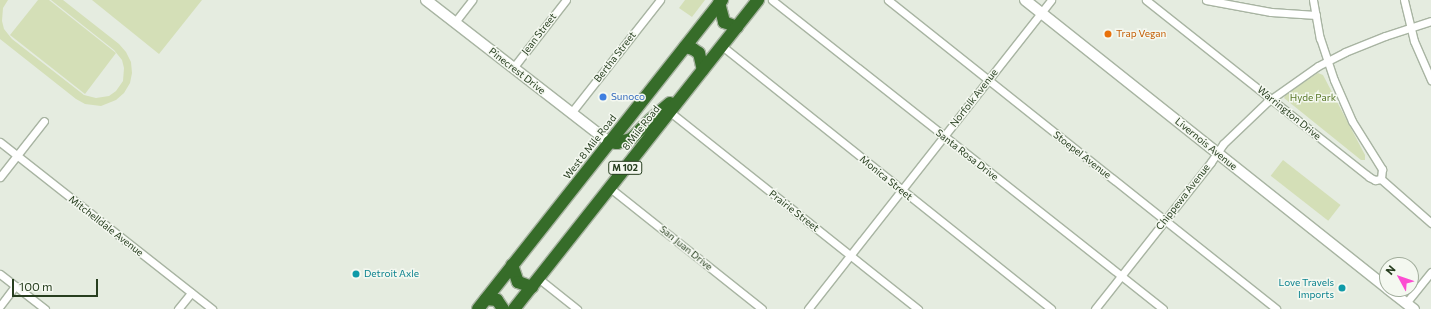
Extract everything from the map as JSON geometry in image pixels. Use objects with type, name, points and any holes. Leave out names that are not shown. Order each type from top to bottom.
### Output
[{"type":"highway","name":"8 Mile Road","points":[[514,309],[758,0]]},
{"type":"highway","points":[[721,2],[724,22],[737,27]]},
{"type":"highway","name":"West 8 Mile Road","points":[[478,309],[721,2]]},
{"type":"highway","points":[[685,47],[694,49],[699,53],[703,70]]},
{"type":"highway","points":[[609,142],[621,143],[634,138],[651,119],[687,90]]},
{"type":"highway","points":[[512,265],[518,282],[535,282]]},
{"type":"highway","points":[[486,299],[497,300],[503,309]]},
{"type":"street","name":"Pinecrest Drive","points":[[426,0],[609,142]]},
{"type":"street","points":[[455,22],[472,0]]},
{"type":"street","name":"Jean Street","points":[[513,68],[566,0]]},
{"type":"street","name":"Bertha Street","points":[[571,113],[660,0]]},
{"type":"street","name":"Santa Rosa Drive","points":[[772,0],[1163,309]]},
{"type":"street","name":"Stoepel Avenue","points":[[888,0],[1276,309]]},
{"type":"street","name":"Livernois Avenue","points":[[1025,0],[1379,281]]},
{"type":"street","name":"Norfolk Avenue","points":[[808,309],[1051,0]]},
{"type":"street","name":"Warrington Drive","points":[[1146,0],[1369,177],[1375,180],[1381,179],[1431,223]]},
{"type":"street","points":[[1206,0],[1264,11],[1316,15]]},
{"type":"street","points":[[1313,0],[1327,62],[1352,121],[1382,169],[1381,179]]},
{"type":"street","points":[[1404,0],[1410,27],[1420,58],[1431,80]]},
{"type":"street","name":"Chippewa Avenue","points":[[1095,309],[1211,162],[1216,152],[1242,125],[1271,99],[1327,62],[1366,43],[1410,27],[1431,22]]},
{"type":"street","name":"Monica Street","points":[[722,46],[1051,309]]},
{"type":"street","name":"Prairie Street","points":[[670,112],[918,309]]},
{"type":"street","points":[[0,177],[44,121]]},
{"type":"street","name":"Mitchelldale Avenue","points":[[0,142],[212,309]]},
{"type":"street","name":"San Juan Drive","points":[[610,188],[762,309]]},
{"type":"street","points":[[1407,307],[1431,272]]},
{"type":"street","points":[[0,274],[45,309]]},
{"type":"street","points":[[535,282],[577,309]]},
{"type":"street","points":[[0,306],[15,286]]},
{"type":"street","points":[[178,309],[191,293]]},
{"type":"street","name":"Livernois Avenue","points":[[1397,297],[1407,307]]},
{"type":"green space","points":[[0,0],[8,0],[3,8],[2,21],[4,29],[12,39],[84,95],[96,98],[109,96],[116,91],[123,81],[124,68],[122,60],[114,50],[51,0],[63,0],[119,44],[126,52],[131,62],[132,73],[130,83],[124,93],[116,100],[101,106],[85,104],[76,99],[0,39]]},
{"type":"green space","points":[[38,0],[49,0],[116,53],[85,94],[10,35]]},
{"type":"green space","points":[[92,0],[202,0],[159,54]]},
{"type":"green space","points":[[685,0],[705,0],[692,17],[679,8]]},
{"type":"green space","name":"Hyde Park","points":[[1318,73],[1323,75],[1365,155],[1365,160],[1361,160],[1284,98],[1286,94]]},
{"type":"green space","points":[[1283,160],[1341,205],[1328,221],[1271,176]]},
{"type":"place","name":"Trap Vegan","points":[[1108,34]]},
{"type":"place","name":"Sunoco","points":[[603,97]]},
{"type":"place","name":"Detroit Axle","points":[[356,274]]},
{"type":"place","name":"Love Travels Imports","points":[[1342,288]]}]
